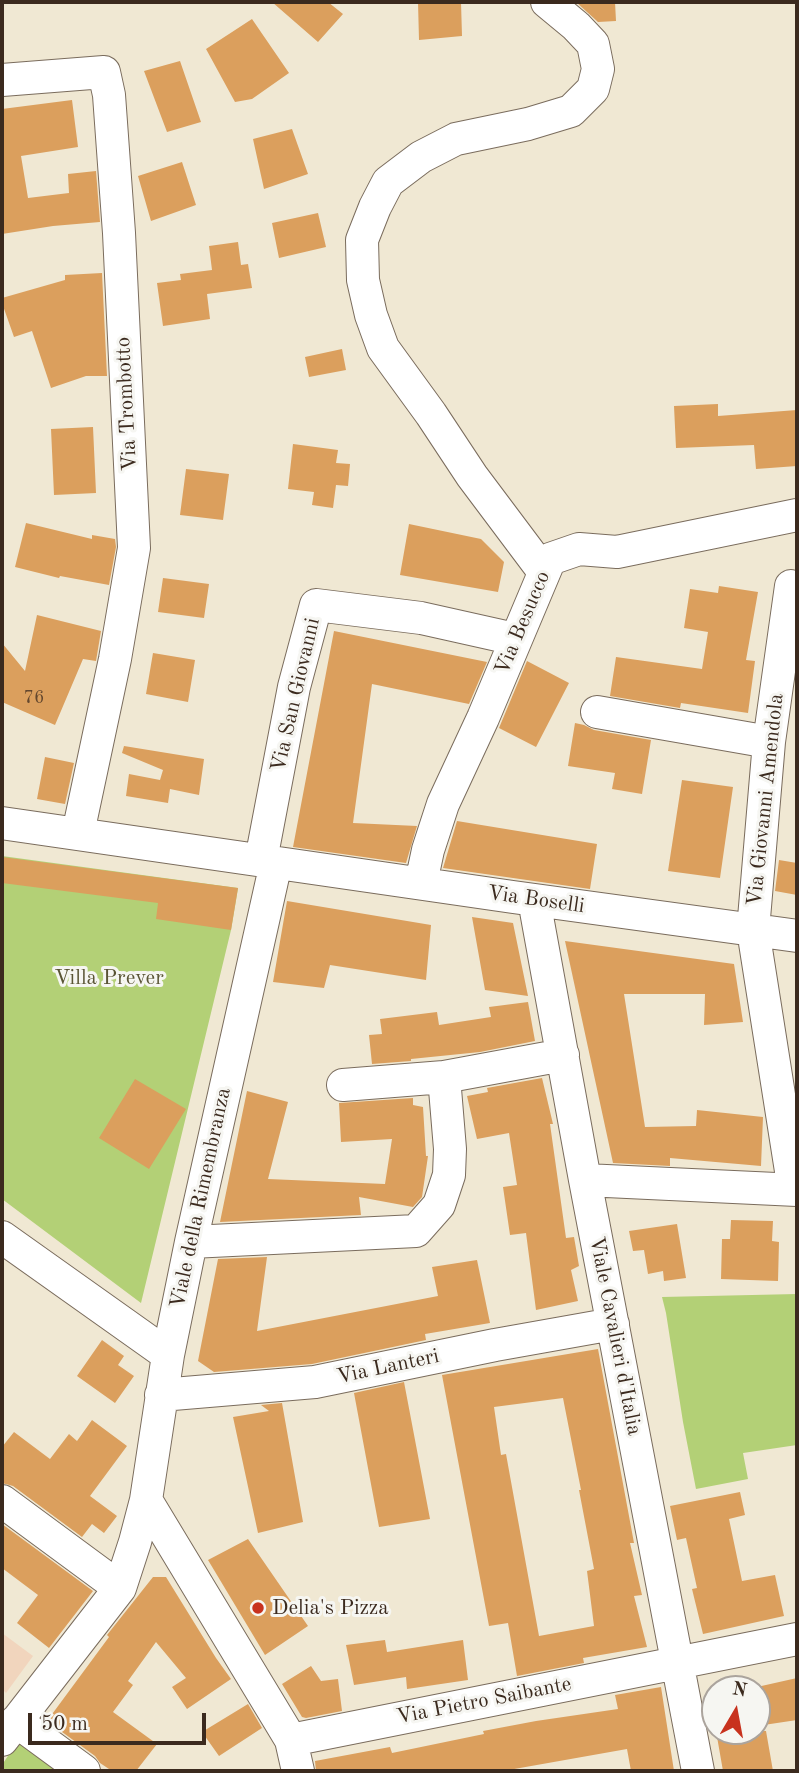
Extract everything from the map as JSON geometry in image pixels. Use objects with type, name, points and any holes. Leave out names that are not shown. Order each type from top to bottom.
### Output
[{"type":"street","points":[[544,572],[471,475],[383,348],[371,315],[363,280],[362,240],[388,182],[421,157],[456,139],[528,124],[571,111],[593,89],[598,69],[593,44],[547,2]]},
{"type":"street","name":"Via Trombotto","points":[[2,80],[104,72],[109,95],[119,233],[134,540],[115,659],[79,833]]},
{"type":"street","name":"Via Besucco","points":[[421,883],[428,849],[443,804],[483,718],[550,559],[579,548],[617,552],[797,515]]},
{"type":"street","name":"Via Giovanni Amendola","points":[[791,586],[769,742],[753,930],[796,1190]]},
{"type":"street","name":"Via San Giovanni","points":[[268,861],[294,687],[316,605],[421,618],[515,639]]},
{"type":"street","points":[[597,712],[769,742]]},
{"type":"street","points":[[2,823],[268,861]]},
{"type":"street","name":"Via Boselli","points":[[268,861],[797,936]]},
{"type":"street","name":"Viale della Rimembranza","points":[[120,1588],[146,1500],[168,1355],[268,861]]},
{"type":"street","name":"Viale Cavalieri d'Italia","points":[[534,900],[698,1771]]},
{"type":"street","points":[[343,1085],[444,1077],[563,1055]]},
{"type":"street","points":[[191,1242],[416,1231],[439,1205],[449,1175],[450,1149],[444,1077]]},
{"type":"street","points":[[585,1180],[796,1190]]},
{"type":"street","points":[[2,1237],[168,1355]]},
{"type":"street","name":"Via Lanteri","points":[[161,1395],[315,1382],[613,1324]]},
{"type":"street","points":[[146,1500],[291,1740],[298,1771]]},
{"type":"street","points":[[2,1501],[120,1588],[9,1730],[84,1771]]},
{"type":"street","name":"Via Pietro Saibante","points":[[291,1740],[797,1639]]},
{"type":"shaded area","points":[[2,1633],[33,1656],[6,1693],[2,1689]]},
{"type":"green space","name":"Villa Prever","points":[[2,856],[238,888],[231,930],[141,1303],[2,1199]]},
{"type":"green space","points":[[797,1294],[797,1445],[743,1453],[748,1479],[696,1489],[662,1297]]},
{"type":"green space","points":[[17,1742],[59,1771],[2,1771],[2,1765]]},
{"type":"building","points":[[272,2],[328,2],[343,14],[318,42]]},
{"type":"building","points":[[418,2],[461,2],[462,36],[419,40]]},
{"type":"building","points":[[576,2],[615,2],[616,21],[598,22]]},
{"type":"building","points":[[252,19],[289,73],[252,99],[235,102],[206,49]]},
{"type":"building","points":[[180,61],[201,122],[167,132],[144,71]]},
{"type":"building","points":[[72,100],[78,147],[21,156],[28,198],[69,193],[68,174],[96,171],[100,222],[2,234],[2,109]]},
{"type":"building","points":[[292,129],[308,174],[264,189],[253,139]]},
{"type":"building","points":[[182,162],[196,205],[151,221],[138,176]]},
{"type":"building","points":[[318,213],[326,247],[279,258],[272,223]]},
{"type":"building","points":[[238,242],[241,265],[248,264],[252,288],[207,294],[210,319],[163,326],[157,283],[181,280],[180,274],[212,270],[209,246]]},
{"type":"building","points":[[102,273],[107,376],[86,376],[51,388],[32,331],[14,337],[2,298],[65,280],[65,275]]},
{"type":"building","points":[[342,349],[346,370],[309,377],[305,357]]},
{"type":"building","points":[[718,404],[718,416],[797,410],[797,466],[756,469],[754,445],[676,448],[674,406]]},
{"type":"building","points":[[93,427],[96,493],[54,495],[51,429]]},
{"type":"building","points":[[293,444],[338,450],[336,463],[350,464],[348,486],[336,485],[333,508],[312,505],[314,492],[288,489]]},
{"type":"building","points":[[186,469],[229,474],[223,520],[180,515]]},
{"type":"building","points":[[26,523],[92,539],[92,535],[115,539],[109,585],[60,576],[59,578],[15,567]]},
{"type":"building","points":[[409,524],[481,539],[504,562],[498,592],[400,575]]},
{"type":"building","points":[[163,578],[209,584],[204,618],[158,612]]},
{"type":"building","points":[[719,586],[758,592],[746,660],[755,661],[748,713],[681,703],[680,708],[610,696],[616,657],[702,669],[708,632],[684,628],[690,589],[718,593]]},
{"type":"building","points":[[37,615],[101,631],[96,661],[83,659],[55,725],[2,702],[2,643],[25,671]]},
{"type":"building","points":[[334,631],[487,662],[469,704],[372,684],[353,823],[417,826],[406,863],[293,847]]},
{"type":"building","points":[[153,653],[195,660],[188,702],[146,694]]},
{"type":"building","points":[[527,661],[569,683],[536,747],[499,728]]},
{"type":"building","points":[[575,723],[594,730],[651,740],[642,794],[612,789],[615,773],[568,766]]},
{"type":"building","points":[[124,746],[204,759],[199,795],[170,789],[168,803],[126,796],[129,774],[160,780],[163,770],[122,753]]},
{"type":"building","points":[[45,757],[74,763],[65,804],[37,799]]},
{"type":"building","points":[[682,780],[733,787],[720,878],[668,871]]},
{"type":"building","points":[[457,821],[597,844],[590,889],[443,868]]},
{"type":"building","points":[[2,857],[238,888],[231,930],[156,919],[158,903],[2,883]]},
{"type":"building","points":[[779,860],[797,863],[797,895],[775,891]]},
{"type":"building","points":[[287,901],[431,925],[426,980],[330,965],[324,988],[273,982]]},
{"type":"building","points":[[472,917],[513,923],[528,996],[485,990]]},
{"type":"building","points":[[565,941],[734,964],[743,1022],[704,1025],[705,994],[624,994],[645,1127],[696,1126],[697,1110],[763,1117],[761,1166],[670,1158],[670,1166],[613,1163]]},
{"type":"building","points":[[528,1002],[535,1041],[480,1052],[372,1064],[369,1035],[382,1034],[380,1019],[437,1012],[439,1025],[491,1017],[489,1007]]},
{"type":"building","points":[[542,1078],[553,1124],[550,1124],[566,1238],[574,1237],[579,1266],[571,1270],[578,1301],[536,1310],[526,1233],[510,1235],[503,1187],[517,1185],[509,1133],[477,1139],[467,1096],[488,1092],[487,1088]]},
{"type":"building","points":[[135,1079],[186,1109],[149,1169],[99,1138]]},
{"type":"building","points":[[247,1091],[288,1102],[268,1179],[385,1184],[392,1139],[341,1142],[339,1103],[413,1098],[413,1105],[423,1107],[428,1156],[422,1197],[413,1207],[359,1197],[361,1215],[220,1222]]},
{"type":"building","points":[[731,1220],[773,1221],[772,1241],[779,1242],[778,1281],[721,1279],[722,1239],[730,1239]]},
{"type":"building","points":[[677,1224],[686,1278],[664,1281],[663,1271],[648,1274],[644,1250],[633,1251],[629,1231]]},
{"type":"building","points":[[267,1257],[257,1331],[438,1296],[432,1267],[477,1260],[490,1323],[425,1334],[426,1340],[312,1364],[214,1372],[198,1361],[218,1259]]},
{"type":"building","points":[[102,1340],[124,1356],[118,1365],[134,1376],[115,1403],[77,1376]]},
{"type":"building","points":[[598,1349],[634,1543],[630,1543],[642,1595],[634,1596],[647,1647],[583,1658],[584,1663],[517,1676],[508,1623],[489,1626],[442,1375]],"holes":[[[563,1398],[594,1569],[587,1571],[594,1626],[539,1636],[506,1454],[501,1455],[494,1407]]]},
{"type":"building","points":[[404,1382],[430,1519],[379,1527],[354,1393]]},
{"type":"building","points":[[282,1403],[303,1522],[258,1533],[233,1417],[269,1411],[261,1405]]},
{"type":"building","points":[[92,1420],[127,1446],[90,1496],[117,1516],[104,1533],[92,1524],[82,1537],[13,1486],[2,1483],[2,1447],[14,1432],[50,1459],[69,1434],[77,1441]]},
{"type":"building","points":[[740,1492],[745,1515],[729,1519],[742,1581],[775,1575],[784,1616],[703,1634],[692,1589],[697,1588],[686,1538],[677,1540],[670,1506]]},
{"type":"building","points":[[2,1524],[93,1591],[49,1648],[17,1623],[38,1595],[2,1568]]},
{"type":"building","points":[[248,1539],[308,1626],[265,1655],[208,1560]]},
{"type":"building","points":[[153,1577],[166,1577],[231,1679],[187,1709],[172,1687],[186,1678],[156,1642],[128,1681],[133,1685],[113,1712],[157,1744],[136,1771],[112,1771],[47,1721],[109,1637],[107,1635]]},
{"type":"building","points":[[385,1640],[387,1652],[463,1640],[468,1680],[407,1689],[406,1677],[354,1685],[346,1645]]},
{"type":"building","points":[[311,1666],[321,1681],[338,1679],[342,1711],[302,1717],[282,1684]]},
{"type":"building","points":[[797,1678],[797,1720],[771,1724],[771,1684]]},
{"type":"building","points":[[661,1687],[674,1771],[631,1771],[627,1749],[503,1771],[316,1771],[315,1761],[390,1747],[392,1753],[484,1734],[483,1731],[618,1709],[615,1695]]},
{"type":"building","points":[[248,1704],[262,1728],[219,1756],[202,1732]]},
{"type":"building","points":[[718,1745],[768,1745],[773,1771],[723,1771]]},
{"type":"place","name":"Delia's Pizza","points":[[258,1608]]}]
